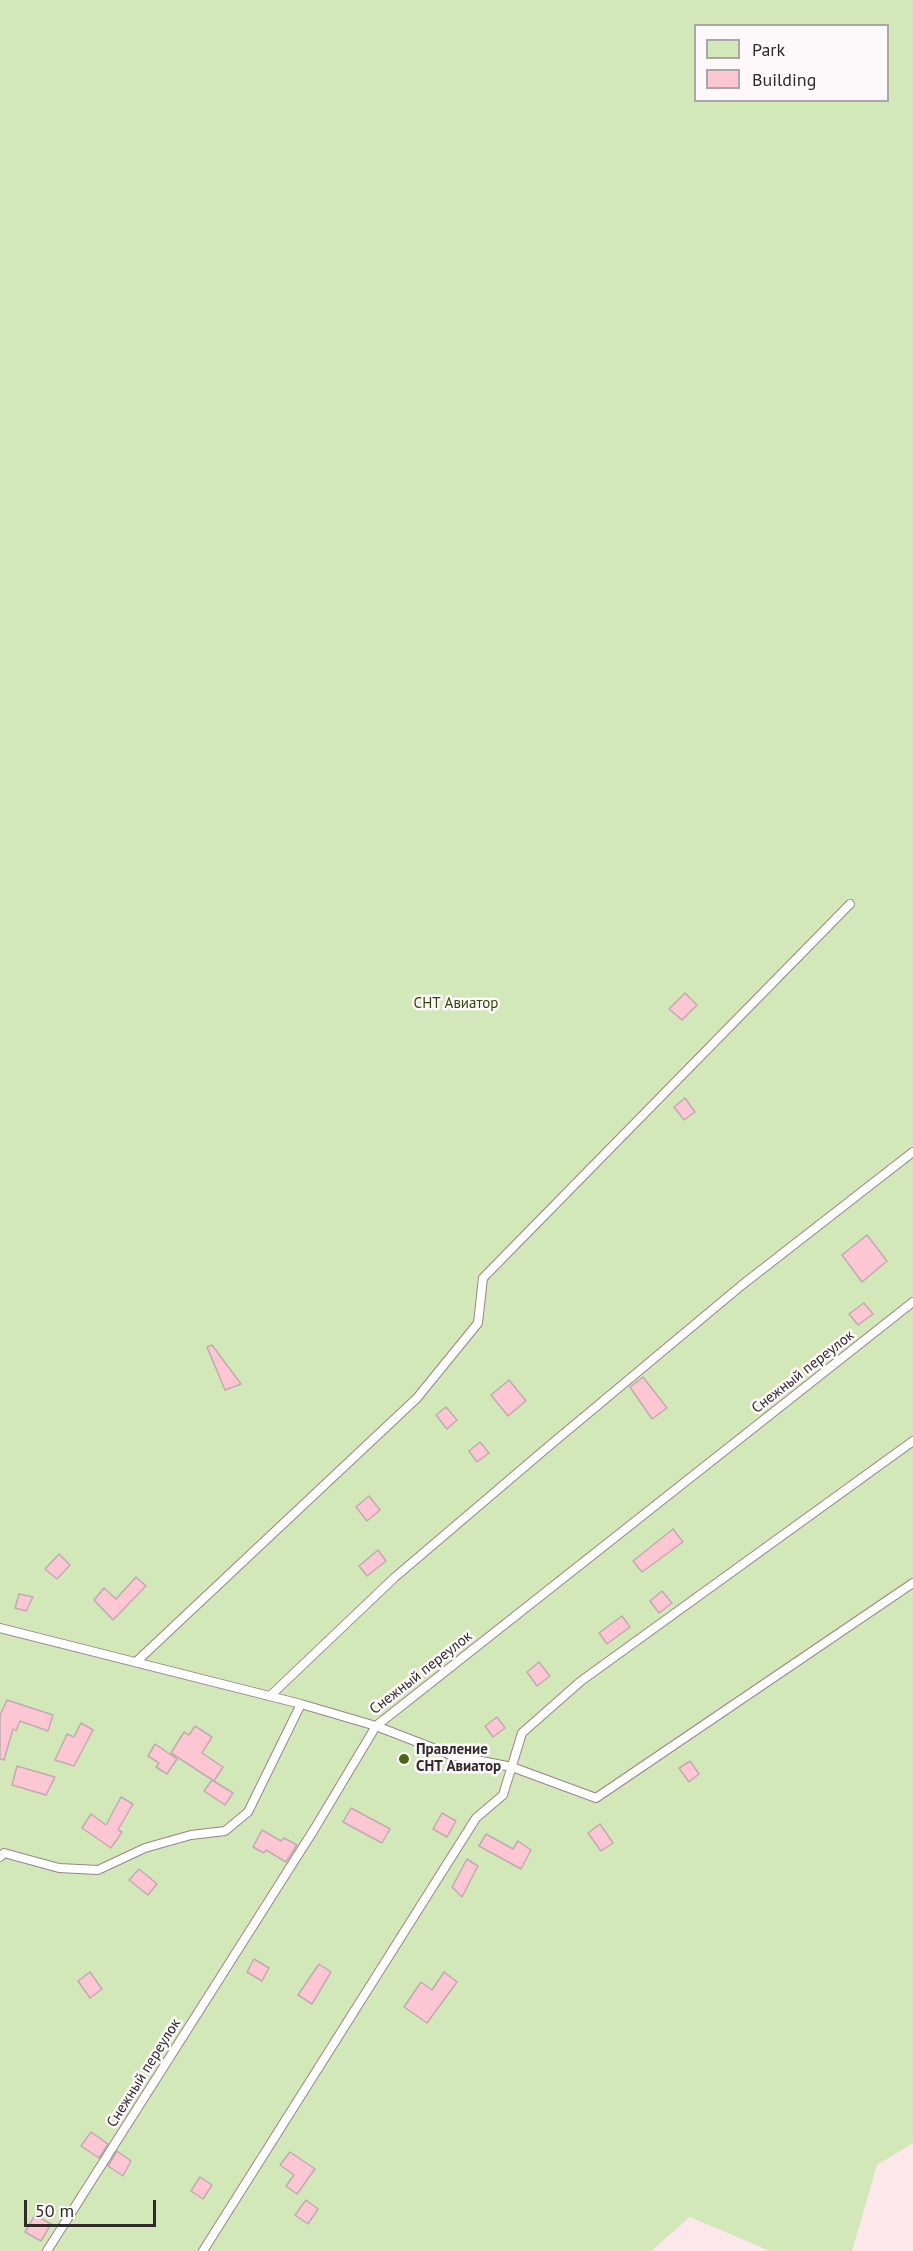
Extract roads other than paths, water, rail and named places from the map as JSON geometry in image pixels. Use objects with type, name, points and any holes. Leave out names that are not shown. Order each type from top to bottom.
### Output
[{"type":"lane","points":[[136,1662],[417,1398],[478,1323],[483,1278],[850,904]]},
{"type":"lane","points":[[270,1696],[394,1578],[549,1446],[742,1285],[913,1152]]},
{"type":"lane","name":"Снежный переулок","points":[[47,2251],[315,1828],[376,1726],[913,1302]]},
{"type":"lane","points":[[203,2251],[476,1818],[503,1795],[522,1733],[581,1681],[913,1441]]},
{"type":"lane","points":[[0,1628],[300,1704],[376,1726],[451,1755],[512,1767],[596,1798],[913,1583]]},
{"type":"lane","points":[[1,1854],[59,1868],[98,1870],[145,1848],[191,1835],[225,1831],[248,1812],[300,1704]]},
{"type":"place","name":"Правление СНТ Авиатор","points":[[404,1759]]},
{"type":"park label","name":"СНТ Авиатор","points":[[456,1004]]}]
